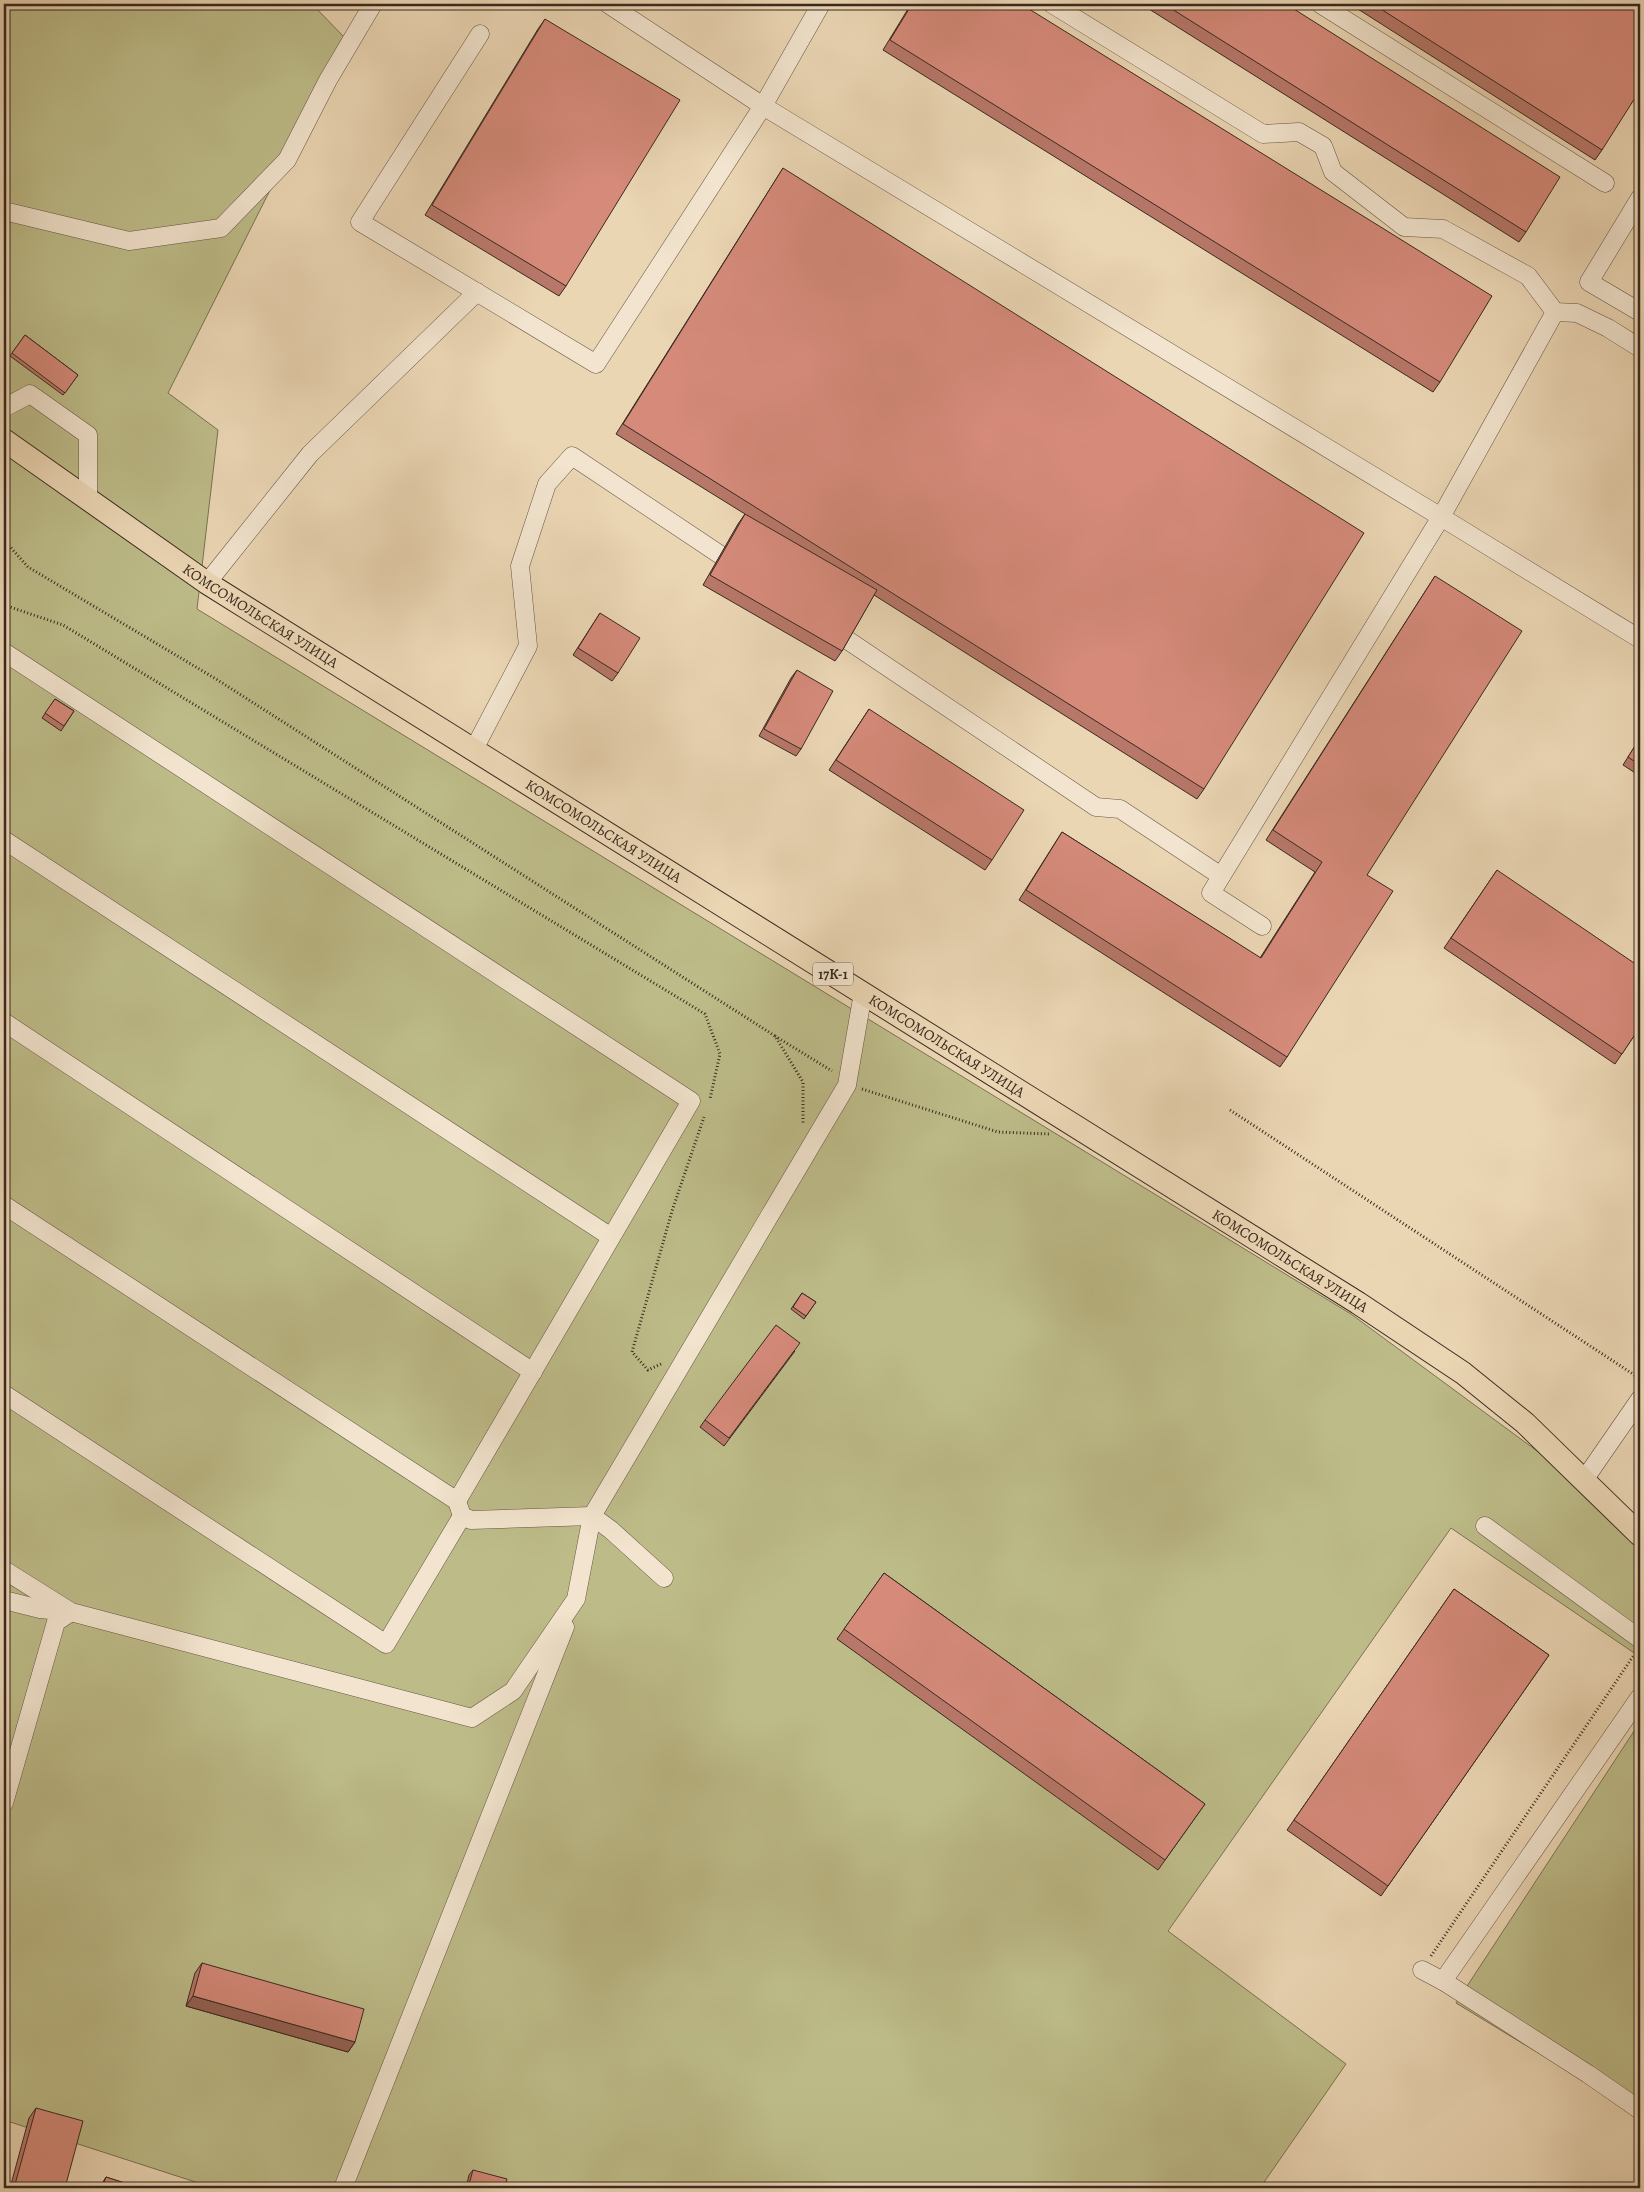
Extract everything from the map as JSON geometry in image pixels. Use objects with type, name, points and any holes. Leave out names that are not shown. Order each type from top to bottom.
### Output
[{"type":"main road","name":"КОМСОМОЛЬСКАЯ УЛИЦА","points":[[4,440],[207,583],[1358,1303],[1463,1373],[1525,1423],[1640,1535]]},
{"type":"lane","points":[[4,211],[129,241],[221,228],[287,160],[328,80],[372,4]]},
{"type":"lane","points":[[608,4],[763,106],[1640,639]]},
{"type":"lane","points":[[480,34],[360,222],[596,364],[763,106],[821,4]]},
{"type":"lane","points":[[1052,4],[1263,134],[1299,132],[1323,146],[1333,172],[1404,227],[1443,229],[1528,276],[1555,312]]},
{"type":"lane","points":[[1320,4],[1605,183]]},
{"type":"lane","points":[[1640,198],[1589,282],[1640,312]]},
{"type":"lane","points":[[207,583],[310,454],[477,292]]},
{"type":"lane","points":[[1555,312],[1578,313],[1608,328],[1640,348]]},
{"type":"lane","points":[[1262,926],[1211,893],[1441,517],[1555,312]]},
{"type":"lane","points":[[4,408],[30,394],[88,435],[88,500]]},
{"type":"lane","points":[[473,751],[528,646],[520,566],[548,484],[572,456],[751,576]]},
{"type":"lane","points":[[816,619],[1096,807],[1120,809],[1221,876]]},
{"type":"lane","points":[[4,652],[690,1100],[533,1372],[386,1644],[4,1394]]},
{"type":"lane","points":[[4,840],[611,1237]]},
{"type":"lane","points":[[343,2188],[576,1599],[592,1516],[847,1084],[863,993]]},
{"type":"lane","points":[[4,1022],[533,1372]]},
{"type":"lane","points":[[4,1205],[460,1509],[471,1520],[592,1516],[611,1530],[664,1578]]},
{"type":"lane","points":[[1584,1480],[1640,1398]]},
{"type":"lane","points":[[1485,1526],[1638,1647]]},
{"type":"lane","points":[[4,1570],[71,1612]]},
{"type":"lane","points":[[4,1600],[40,1609],[71,1612],[472,1718],[513,1692],[576,1599]]},
{"type":"lane","points":[[5,1794],[56,1622],[71,1612]]},
{"type":"lane","points":[[1443,1981],[1640,1697]]},
{"type":"lane","points":[[1422,1970],[1443,1981],[1588,2074],[1640,2110]]},
{"type":"path","points":[[4,540],[28,566],[224,684],[775,1036],[827,1066],[847,1084],[998,1132],[1058,1134]]},
{"type":"path","points":[[4,604],[62,625],[705,1014],[720,1054],[710,1099]]},
{"type":"path","points":[[775,1036],[803,1082],[803,1126]]},
{"type":"path","points":[[665,1362],[648,1370],[632,1352],[672,1211],[707,1109]]},
{"type":"path","points":[[1230,1110],[1640,1378]]},
{"type":"path","points":[[1422,1970],[1638,1647]]},
{"type":"shaded area","points":[[4,4],[312,4],[346,39],[168,393],[218,430],[197,609],[1351,1314],[1552,1462],[1640,1542],[1640,1657],[1451,1528],[1168,1931],[1346,2064],[1260,2188],[214,2188],[4,2120]]},
{"type":"shaded area","points":[[1640,1722],[1640,2121],[1573,2074],[1456,2003]]},
{"type":"building","points":[[912,4],[1021,4],[1492,296],[1440,382],[890,40]]},
{"type":"building","points":[[1164,4],[1286,4],[1560,177],[1526,232]]},
{"type":"building","points":[[1373,4],[1640,4],[1640,90],[1602,150]]},
{"type":"building","points":[[545,19],[680,100],[566,286],[432,205]]},
{"type":"building","points":[[783,168],[1364,533],[1204,789],[623,424]]},
{"type":"building","points":[[25,335],[78,375],[65,393],[12,353]]},
{"type":"building","points":[[745,514],[877,590],[842,651],[710,575]]},
{"type":"building","points":[[1435,576],[1522,631],[1367,875],[1393,891],[1287,1057],[1026,890],[1062,832],[1261,958],[1322,862],[1273,830]]},
{"type":"building","points":[[600,613],[640,638],[618,673],[578,648]]},
{"type":"building","points":[[797,670],[833,691],[801,749],[764,729]]},
{"type":"building","points":[[55,699],[74,711],[64,726],[45,713]]},
{"type":"building","points":[[869,709],[1024,810],[992,860],[836,760]]},
{"type":"building","points":[[1640,738],[1640,765],[1628,757]]},
{"type":"building","points":[[1497,870],[1640,967],[1640,1027],[1622,1054],[1451,938]]},
{"type":"building","points":[[802,1293],[816,1302],[806,1316],[793,1307]]},
{"type":"building","points":[[776,1325],[800,1343],[729,1438],[705,1420]]},
{"type":"building","points":[[884,1573],[1205,1804],[1165,1860],[844,1629]]},
{"type":"building","points":[[1454,1589],[1549,1655],[1388,1886],[1294,1820]]},
{"type":"building","points":[[202,1963],[364,2009],[355,2042],[193,1996]]},
{"type":"building","points":[[36,2108],[83,2121],[65,2188],[14,2188]]},
{"type":"building","points":[[473,2170],[507,2179],[504,2188],[468,2188]]},
{"type":"building","points":[[106,2177],[140,2188],[102,2188]]}]
